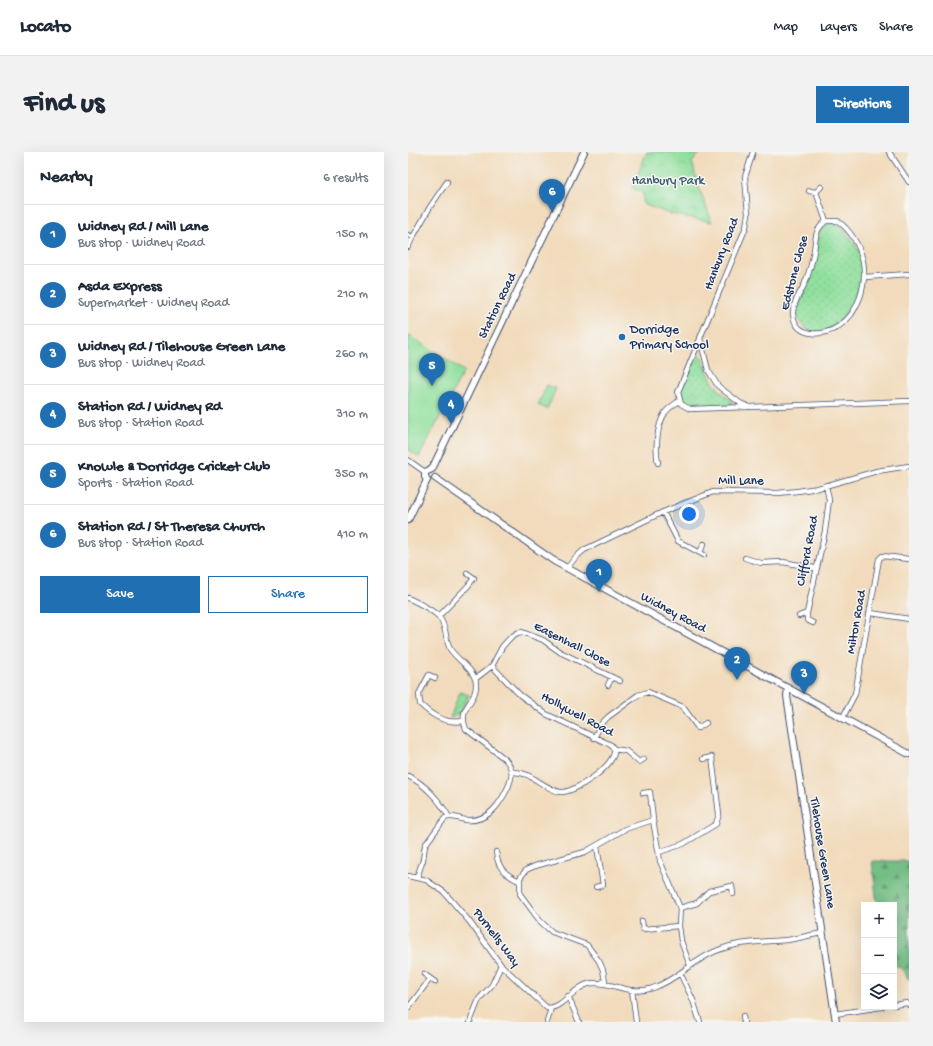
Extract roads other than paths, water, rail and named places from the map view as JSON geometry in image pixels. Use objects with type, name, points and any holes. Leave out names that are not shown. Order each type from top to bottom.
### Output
[{"type":"street","name":"Station Road","points":[[432,469],[584,152]]},
{"type":"street","name":"Hanbury Road","points":[[679,400],[678,392],[746,227],[748,214],[745,177],[753,152]]},
{"type":"street","points":[[889,152],[909,182]]},
{"type":"street","points":[[408,247],[410,236],[447,182]]},
{"type":"street","points":[[816,192],[821,187]]},
{"type":"street","points":[[809,190],[816,192]]},
{"type":"street","points":[[816,192],[826,221]]},
{"type":"street","name":"Edstone Close","points":[[826,221],[838,221],[854,237],[860,250],[865,277],[854,309],[839,326],[817,334],[808,334],[797,325],[793,313],[794,306],[811,265],[817,230],[826,221]]},
{"type":"street","points":[[865,277],[909,274]]},
{"type":"street","points":[[700,338],[705,361],[712,378],[723,391],[740,403],[750,407]]},
{"type":"street","points":[[658,463],[656,454],[661,422],[665,412],[679,400],[685,407],[690,409],[909,401]]},
{"type":"street","points":[[408,460],[425,472]]},
{"type":"street","name":"Mill Lane","points":[[567,568],[584,550],[663,512],[713,492],[786,492],[826,485],[877,471],[909,466]]},
{"type":"street","points":[[425,472],[432,469],[436,473],[435,478],[431,481],[427,480]]},
{"type":"street","points":[[425,472],[424,477],[427,480]]},
{"type":"street","name":"Widney Road","points":[[435,478],[567,568],[909,754]]},
{"type":"street","points":[[408,520],[427,480]]},
{"type":"street","name":"Clifford Road","points":[[807,613],[825,531],[829,500],[826,485]]},
{"type":"street","points":[[663,512],[678,541],[702,554],[704,544]]},
{"type":"street","name":"Milton Road","points":[[843,717],[855,694],[879,559],[882,556],[909,558]]},
{"type":"street","points":[[745,558],[762,563],[783,562],[816,568]]},
{"type":"street","points":[[438,616],[474,578],[467,573]]},
{"type":"street","points":[[408,598],[438,616],[446,632],[451,650],[475,679],[475,691],[465,709],[463,721],[469,733],[509,763],[512,772],[507,789],[496,808],[490,813],[483,817],[471,820],[449,816],[445,818],[425,845],[423,860],[417,877]]},
{"type":"street","points":[[799,616],[807,613],[807,620],[813,623]]},
{"type":"street","points":[[870,613],[909,619]]},
{"type":"street","name":"Easenhall Close","points":[[492,666],[502,647],[517,632],[522,632],[543,640],[560,652],[620,681]]},
{"type":"street","points":[[475,679],[492,666]]},
{"type":"street","name":"Hollywell Road","points":[[492,666],[520,695],[537,708],[566,725],[611,745],[614,749],[626,751],[639,762],[644,759]]},
{"type":"street","points":[[435,678],[429,675],[419,694],[420,704],[444,720],[455,722],[463,721]]},
{"type":"street","name":"Easenhall Close","points":[[608,685],[612,677]]},
{"type":"street","name":"Tilehouse Green Lane","points":[[788,688],[787,696],[836,1022]]},
{"type":"street","points":[[594,738],[601,724],[608,718],[638,695],[648,692],[683,707],[698,728],[706,723]]},
{"type":"street","name":"Hollywell Road","points":[[512,772],[524,773],[557,791],[566,792],[572,790],[604,769],[614,757],[614,749]]},
{"type":"street","points":[[659,852],[683,844],[716,824],[719,814],[712,757],[703,759]]},
{"type":"street","points":[[408,776],[429,792],[444,808],[449,816]]},
{"type":"street","points":[[643,793],[650,792],[653,820],[664,873],[680,908],[679,926],[684,954],[689,963],[693,963]]},
{"type":"street","points":[[601,983],[605,981],[603,970],[593,951],[580,941],[561,936],[546,928],[520,894],[519,881],[526,870],[597,846],[625,829],[653,820]]},
{"type":"street","points":[[596,887],[603,885],[597,846]]},
{"type":"street","points":[[491,859],[496,855],[501,870],[519,881]]},
{"type":"street","name":"Purnells Way","points":[[408,876],[417,877],[433,883],[449,896],[501,965],[541,1004],[551,1008]]},
{"type":"street","points":[[680,908],[697,903],[706,893],[715,888],[732,886],[733,894]]},
{"type":"street","points":[[642,921],[643,929],[679,926]]},
{"type":"street","points":[[547,1022],[551,1008],[582,986],[601,983],[642,991],[654,988],[716,950],[736,945],[789,939],[823,933]]},
{"type":"street","points":[[470,1022],[479,999],[492,985],[501,965]]},
{"type":"street","points":[[680,973],[693,1000],[700,1022]]},
{"type":"street","points":[[408,1008],[432,980],[424,974]]},
{"type":"street","points":[[632,990],[636,1022]]},
{"type":"street","points":[[568,996],[579,1022]]},
{"type":"street","points":[[897,1005],[907,1003],[909,1005]]},
{"type":"street","points":[[834,1014],[861,1010]]},
{"type":"street","points":[[743,1016],[744,1022]]},
{"type":"place","name":"Station Rd / St Theresa Church","points":[[552,212]]},
{"type":"place","name":"Dorridge Primary School","points":[[622,337]]},
{"type":"place","name":"Knowle & Dorridge Cricket Club","points":[[432,386]]},
{"type":"place","name":"Station Rd / Widney Rd","points":[[451,424]]},
{"type":"place","name":"Widney Rd / Mill Lane","points":[[599,592]]},
{"type":"place","name":"Asda Express","points":[[737,680]]},
{"type":"place","name":"Widney Rd / Tilehouse Green Lane","points":[[804,694]]},
{"type":"park label","name":"Hanbury Park","points":[[668,181]]}]
